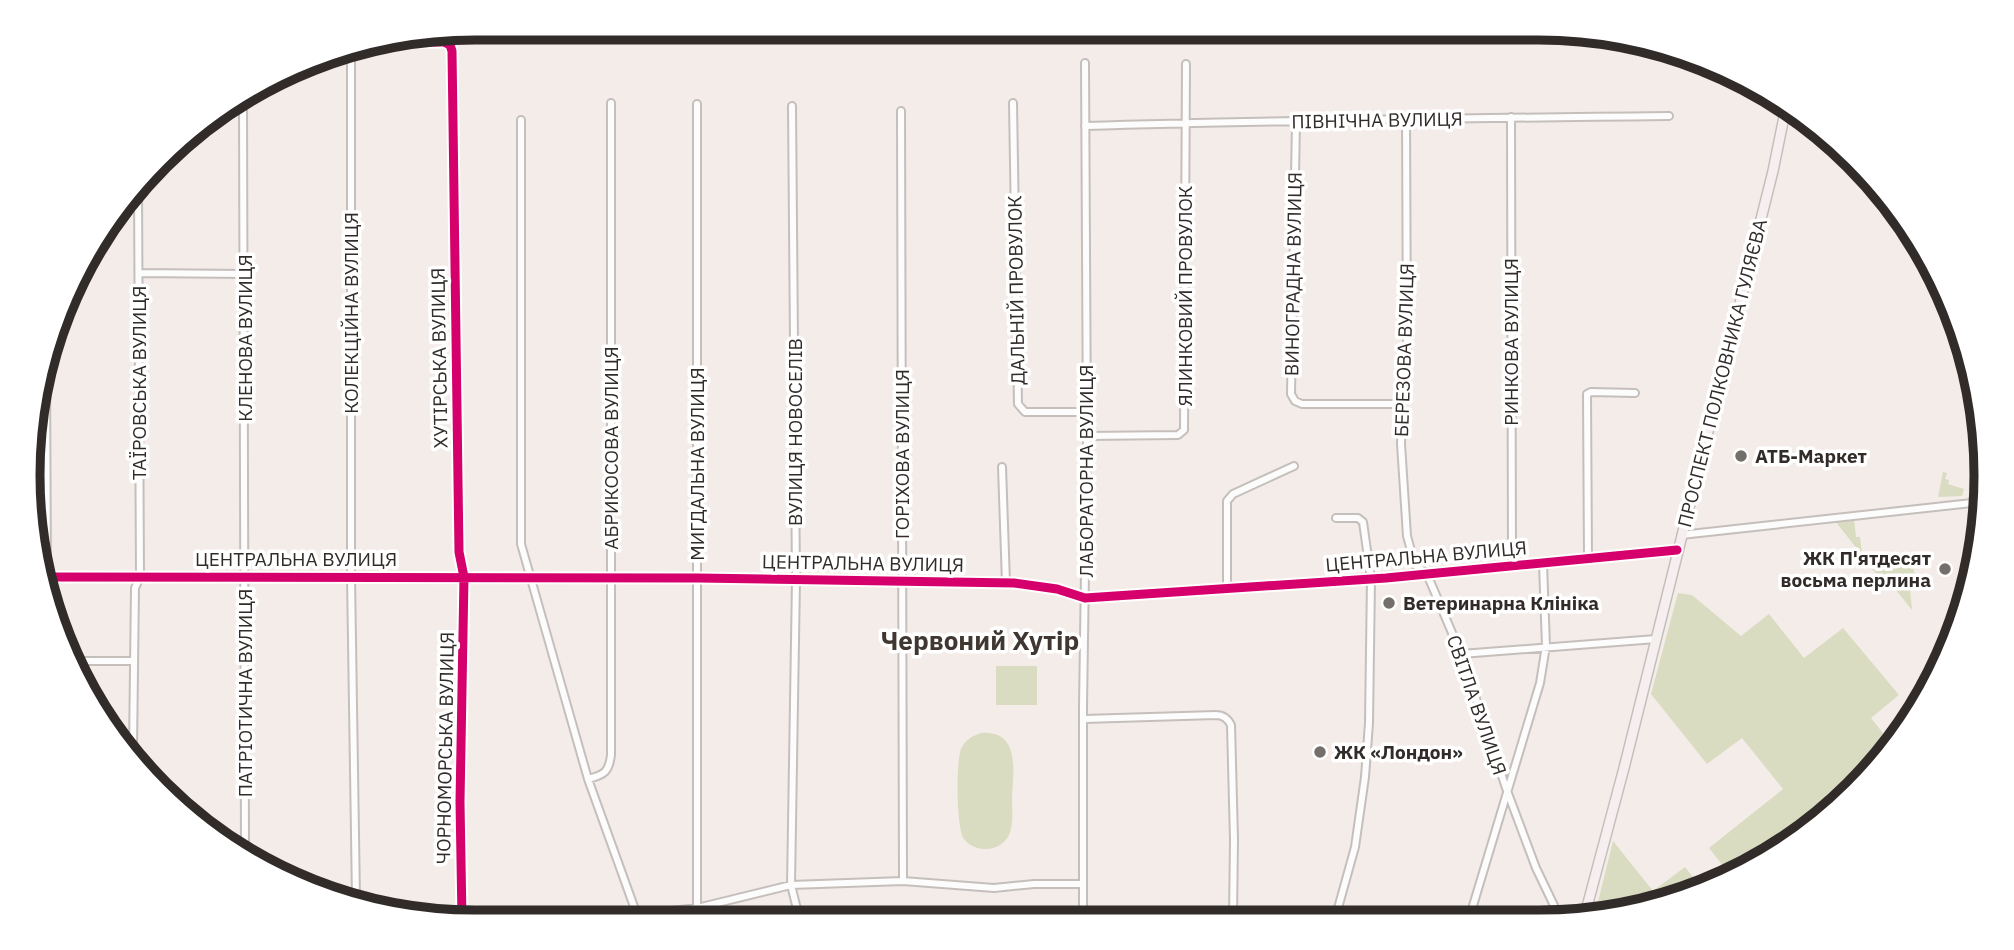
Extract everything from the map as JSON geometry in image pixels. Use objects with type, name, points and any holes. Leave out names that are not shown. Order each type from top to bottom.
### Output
[{"type":"main road","name":"ПРОСПЕКТ ПОЛКОВНИКА ГУЛЯЄВА","points":[[1587,907],[1773,171],[1784,116]]},
{"type":"street","name":"ХУТІРСЬКА ВУЛИЦЯ","points":[[444,41],[450,45],[452,51],[459,552],[464,577]]},
{"type":"street","name":"КОЛЕКЦІЙНА ВУЛИЦЯ","points":[[351,58],[351,577],[356,893]]},
{"type":"street","name":"ЛАБОРАТОРНА ВУЛИЦЯ","points":[[1083,910],[1087,436],[1085,63]]},
{"type":"street","name":"ЯЛИНКОВИЙ ПРОВУЛОК","points":[[1087,436],[1178,435],[1184,430],[1186,64]]},
{"type":"street","name":"АБРИКОСОВА ВУЛИЦЯ","points":[[589,779],[603,776],[607,772],[611,755],[611,103]]},
{"type":"street","name":"ДАЛЬНІЙ ПРОВУЛОК","points":[[1013,103],[1018,404],[1026,412],[1087,412]]},
{"type":"street","name":"МИГДАЛЬНА ВУЛИЦЯ","points":[[697,104],[697,908]]},
{"type":"street","name":"ВУЛИЦЯ НОВОСЕЛІВ","points":[[792,106],[796,580],[791,885],[797,910]]},
{"type":"street","name":"КЛЕНОВА ВУЛИЦЯ","points":[[243,108],[244,577]]},
{"type":"street","name":"ГОРІХОВА ВУЛИЦЯ","points":[[901,111],[903,881]]},
{"type":"street","name":"ПІВНІЧНА ВУЛИЦЯ","points":[[1085,126],[1406,118],[1669,116]]},
{"type":"street","name":"РИНКОВА ВУЛИЦЯ","points":[[1511,117],[1512,567]]},
{"type":"street","name":"БЕРЕЗОВА ВУЛИЦЯ","points":[[1406,118],[1408,345],[1402,404],[1402,472],[1407,536],[1415,565],[1427,574]]},
{"type":"street","points":[[521,120],[521,544],[589,779],[635,910]]},
{"type":"street","name":"ВИНОГРАДНА ВУЛИЦЯ","points":[[1296,122],[1293,398],[1302,404],[1402,404]]},
{"type":"street","name":"ТАЇРОВСЬКА ВУЛИЦЯ","points":[[133,744],[135,588],[140,577],[138,200]]},
{"type":"street","points":[[139,274],[245,274]]},
{"type":"street","points":[[1588,559],[1587,394],[1635,393]]},
{"type":"street","points":[[46,407],[46,543]]},
{"type":"street","points":[[1227,590],[1227,501],[1233,494],[1294,466]]},
{"type":"street","points":[[1002,467],[1006,583]]},
{"type":"street","points":[[1681,535],[1973,503]]},
{"type":"street","points":[[1336,518],[1358,518],[1363,522],[1371,579],[1369,723],[1365,777],[1354,847],[1337,910]]},
{"type":"street","name":"ЦЕНТРАЛЬНА ВУЛИЦЯ","points":[[53,577],[698,578],[1006,583],[1057,589],[1085,598],[1371,579],[1677,551]]},
{"type":"street","points":[[1543,564],[1545,648],[1540,683],[1506,788],[1536,867],[1556,909]]},
{"type":"street","name":"СВІТЛА ВУЛИЦЯ","points":[[1427,574],[1461,654],[1506,788],[1472,910]]},
{"type":"street","name":"ПАТРІОТИЧНА ВУЛИЦЯ","points":[[244,577],[246,844]]},
{"type":"street","name":"ЧОРНОМОРСЬКА ВУЛИЦЯ","points":[[462,910],[460,802],[464,577]]},
{"type":"street","points":[[1461,654],[1656,639]]},
{"type":"street","points":[[82,661],[133,661]]},
{"type":"street","points":[[1084,719],[1221,715],[1229,721],[1234,840],[1233,910]]},
{"type":"street","points":[[680,910],[791,885],[839,881],[903,881],[994,888],[1034,884],[1083,884]]},
{"type":"green space","points":[[1943,472],[1947,473],[1945,479],[1949,480],[1948,484],[1964,489],[1962,496],[1938,497]]},
{"type":"green space","points":[[1854,519],[1856,537],[1860,537],[1862,555],[1835,521]]},
{"type":"green space","points":[[1912,565],[1915,574],[1879,577],[1872,569]]},
{"type":"green space","points":[[1909,577],[1912,610],[1887,579]]},
{"type":"green space","points":[[1678,593],[1692,595],[1741,636],[1769,614],[1804,658],[1843,628],[1899,695],[1871,718],[1886,737],[1866,762],[1826,802],[1781,836],[1725,868],[1709,848],[1783,789],[1742,738],[1707,764],[1651,694]]},
{"type":"green space","points":[[996,666],[1037,666],[1037,705],[996,705]]},
{"type":"green space","points":[[981,733],[1003,738],[1009,745],[1013,765],[1011,831],[1000,845],[988,849],[975,847],[964,839],[958,809],[961,749],[969,739]]},
{"type":"green space","points":[[1613,841],[1653,891],[1685,867],[1696,881],[1652,895],[1597,906]]},
{"type":"cycle path","points":[[437,42],[450,45],[452,51],[459,552],[464,577],[460,802],[462,910]]},
{"type":"cycle path","points":[[53,577],[698,578],[1014,583],[1057,589],[1085,598],[1386,578],[1677,550]]},
{"type":"place","name":"АТБ-Маркет","points":[[1741,456]]},
{"type":"place","name":"ЖК П'ятдесят восьма перлина","points":[[1945,569]]},
{"type":"place","name":"Ветеринарна Клініка","points":[[1389,603]]},
{"type":"place","name":"ЖК «Лондон»","points":[[1320,752]]},
{"type":"district","name":"Червоний Хутір","points":[[980,641]]}]
